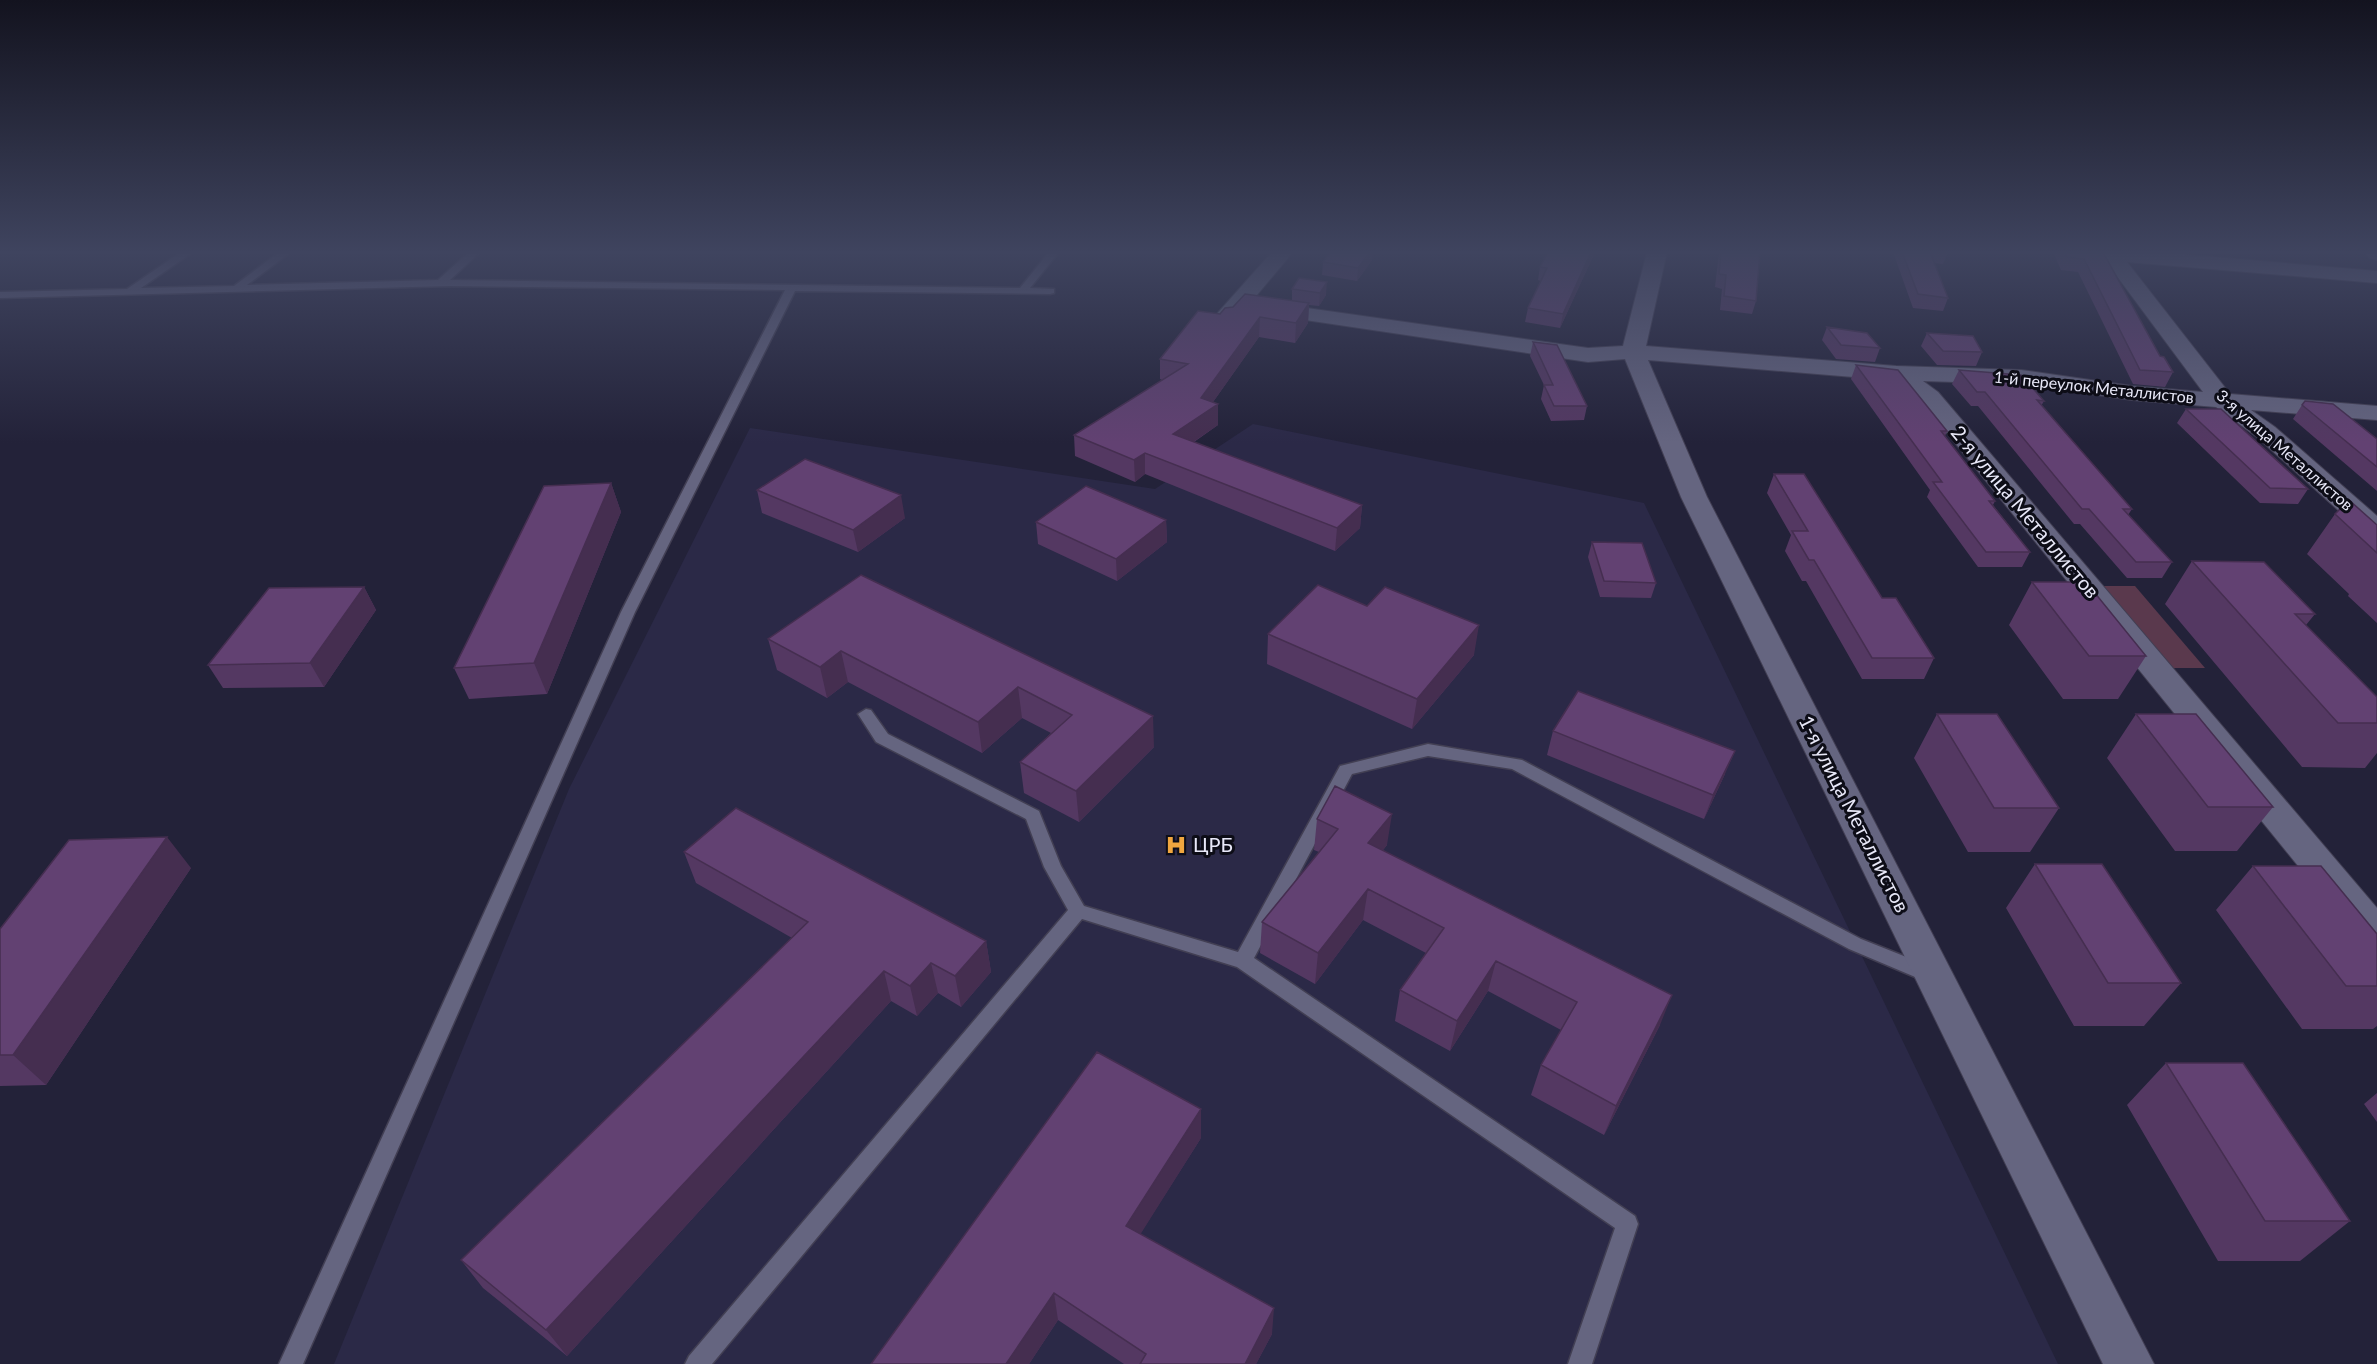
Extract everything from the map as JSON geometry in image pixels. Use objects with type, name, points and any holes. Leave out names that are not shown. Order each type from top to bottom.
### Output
[{"type":"street","points":[[1223,321],[1228,316]]},
{"type":"street","name":"1-й переулок Металлистов","points":[[1320,316],[1588,355],[1633,352],[1896,373],[2021,377],[2132,393],[2377,413]]},
{"type":"street","points":[[1633,352],[1642,316]]},
{"type":"street","name":"3-я улица Металлистов","points":[[2159,316],[2222,400],[2266,432],[2377,530]]},
{"type":"street","name":"1-я улица Металлистов","points":[[1633,352],[1694,497],[2129,1364]]},
{"type":"street","name":"2-я улица Металлистов","points":[[1896,373],[1930,396],[2377,935]]},
{"type":"lane","points":[[291,1364],[628,612],[778,316]]},
{"type":"lane","points":[[867,714],[882,738],[1033,815],[1053,867],[1078,911],[1243,961],[1627,1224],[1580,1364]]},
{"type":"lane","points":[[1243,961],[1346,770],[1428,750],[1516,764],[1856,944],[1937,978]]},
{"type":"lane","points":[[697,1364],[1078,911]]},
{"type":"shaded area","name":"ЦРБ","points":[[1253,424],[1644,503],[2058,1364],[334,1364],[569,789],[750,428],[1155,489]]},
{"type":"shaded area","points":[[2097,586],[2135,586],[2205,668],[2164,668]]},
{"type":"building","points":[[1194,316],[1301,316],[1296,323],[1260,317],[1201,398],[1218,404],[1173,434],[1362,505],[1337,528],[1145,453],[1134,460],[1074,435],[1188,364],[1160,359]]},
{"type":"building","points":[[2113,316],[2138,316],[2160,356],[2164,357],[2173,372],[2140,370]]},
{"type":"building","points":[[1827,327],[1867,333],[1880,348],[1841,345]]},
{"type":"building","points":[[1927,333],[1973,336],[1982,352],[1943,351]]},
{"type":"building","points":[[1533,342],[1557,345],[1587,406],[1554,406],[1544,385],[1553,385]]},
{"type":"building","points":[[1856,365],[1898,370],[1947,431],[1941,431],[1995,501],[1989,501],[2030,552],[1986,552],[1933,482],[1942,482]]},
{"type":"building","points":[[1959,370],[2021,375],[2044,401],[2037,400],[2132,509],[2123,509],[2172,562],[2136,562],[2089,509],[2082,509],[1985,392],[1977,392]]},
{"type":"building","points":[[2305,401],[2333,404],[2377,439],[2377,467],[2302,405]]},
{"type":"building","points":[[2186,409],[2221,409],[2308,489],[2270,488]]},
{"type":"building","points":[[805,459],[901,495],[853,530],[757,490]]},
{"type":"building","points":[[1774,474],[1804,474],[1882,598],[1896,598],[1934,658],[1872,658],[1814,560],[1809,560],[1792,531],[1808,531]]},
{"type":"building","points":[[611,483],[534,663],[454,668],[544,486]]},
{"type":"building","points":[[1086,486],[1166,520],[1116,559],[1036,522]]},
{"type":"building","points":[[2349,500],[2377,525],[2377,553],[2335,514]]},
{"type":"building","points":[[1592,542],[1642,543],[1656,583],[1604,581]]},
{"type":"building","points":[[2192,561],[2264,562],[2315,614],[2295,614],[2377,697],[2377,723],[2338,723]]},
{"type":"building","points":[[861,575],[1153,716],[1076,791],[1020,762],[1072,715],[1018,687],[978,722],[841,651],[820,667],[768,639]]},
{"type":"building","points":[[2032,582],[2086,582],[2146,656],[2089,656]]},
{"type":"building","points":[[1318,585],[1367,606],[1385,587],[1479,625],[1417,699],[1268,634]]},
{"type":"building","points":[[364,587],[310,663],[208,665],[269,588]]},
{"type":"building","points":[[1578,691],[1735,751],[1713,795],[1553,731]]},
{"type":"building","points":[[1937,714],[1997,714],[2059,808],[1994,808]]},
{"type":"building","points":[[2136,714],[2196,714],[2273,807],[2208,807]]},
{"type":"building","points":[[1335,786],[1392,814],[1368,843],[1672,995],[1616,1106],[1541,1065],[1577,1002],[1496,961],[1457,1021],[1400,990],[1444,928],[1368,889],[1318,953],[1262,922],[1338,829],[1317,819]]},
{"type":"building","points":[[736,808],[986,941],[955,976],[931,963],[910,986],[884,971],[546,1330],[461,1260],[808,922],[684,852]]},
{"type":"building","points":[[167,837],[13,1055],[0,1055],[0,929],[69,840]]},
{"type":"building","points":[[2035,864],[2102,864],[2181,983],[2108,983]]},
{"type":"building","points":[[2253,866],[2321,866],[2377,934],[2377,986],[2346,986]]},
{"type":"building","points":[[1097,1052],[1201,1109],[1126,1226],[1274,1308],[1245,1364],[1140,1364],[1146,1354],[1054,1293],[1006,1364],[871,1364]]},
{"type":"building","points":[[2166,1063],[2243,1063],[2350,1221],[2265,1221]]},
{"type":"place","name":"ЦРБ","points":[[1176,845]]}]
